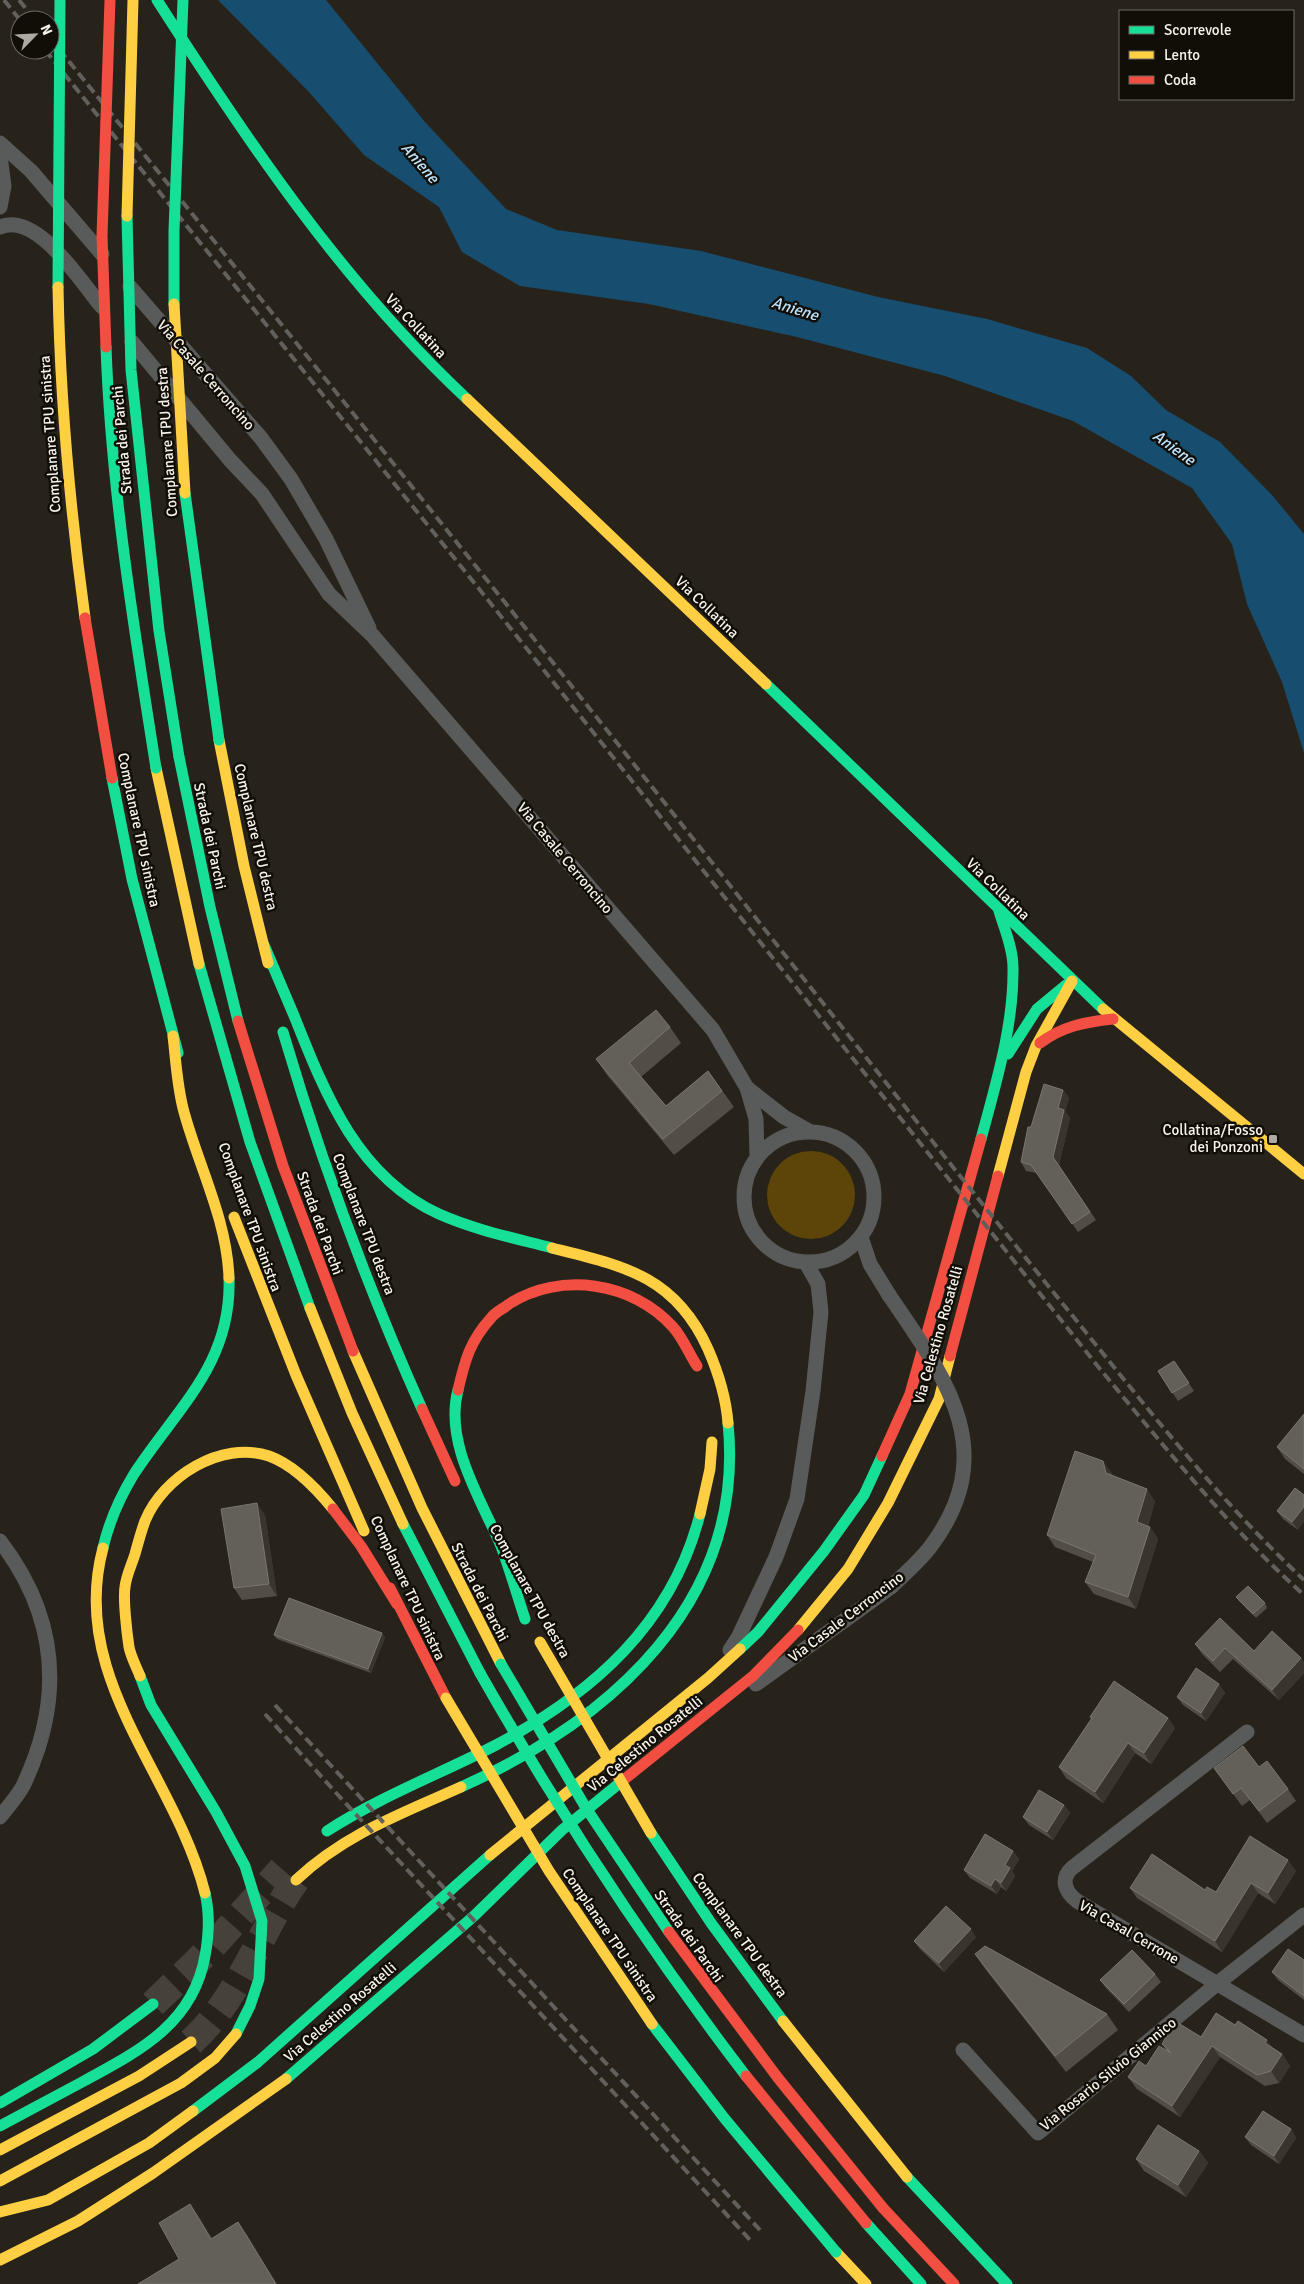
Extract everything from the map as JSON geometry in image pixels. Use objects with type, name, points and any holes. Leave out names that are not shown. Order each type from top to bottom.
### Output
[{"type":"main road","name":"Complanare TPU sinistra","points":[[60,0],[57,223],[59,361],[71,516],[88,639],[132,879],[173,1036],[199,1120]]},
{"type":"main road","name":"Strada dei Parchi","points":[[110,0],[102,236],[107,370],[123,547],[135,639],[156,768],[204,982],[241,1111],[275,1212],[303,1290],[383,1480],[480,1673],[561,1813],[648,1946],[766,2103],[921,2284]]},
{"type":"main road","name":"Strada dei Parchi","points":[[133,0],[126,237],[131,370],[159,631],[179,758],[196,844],[224,966],[248,1056],[278,1152],[323,1277],[387,1432],[443,1554],[501,1664],[576,1794],[676,1945],[779,2080],[883,2208],[954,2284]]},
{"type":"main road","name":"Via Collatina","points":[[157,0],[230,114],[299,210],[381,311],[433,367],[578,503],[1113,1019],[1304,1174]]},
{"type":"main road","name":"Complanare TPU destra","points":[[183,0],[174,231],[174,326],[185,498],[219,740],[244,866],[278,1012],[309,1122],[396,1350],[462,1496]]},
{"type":"main road","name":"Via Celestino Rosatelli","points":[[0,2212],[48,2200],[149,2142],[258,2062],[474,1868],[708,1678],[758,1632],[824,1551],[864,1495],[910,1394],[1000,1067],[1011,1010],[1013,973],[1010,950],[999,911]]},
{"type":"main road","points":[[264,946],[331,1108],[372,1166],[405,1195],[442,1216],[490,1232],[626,1269],[653,1281],[664,1289],[687,1312],[711,1356],[723,1389],[729,1435],[724,1507],[712,1555],[686,1610],[648,1660],[607,1698],[534,1751],[472,1783],[400,1812],[350,1837],[324,1854],[296,1880]]},
{"type":"main road","name":"Via Celestino Rosatelli","points":[[1000,1067],[1037,1009],[1072,981]]},
{"type":"main road","name":"Via Celestino Rosatelli","points":[[0,2260],[78,2220],[153,2173],[286,2078],[474,1916],[562,1830],[753,1676],[787,1643],[848,1569],[888,1503],[939,1399],[1011,1122],[1036,1046],[1072,981]]},
{"type":"main road","points":[[1036,1046],[1052,1033],[1069,1025],[1113,1019]]},
{"type":"main road","points":[[0,2126],[132,2055],[160,2036],[179,2017],[190,2002],[201,1976],[207,1950],[208,1918],[198,1868],[175,1811],[118,1702],[103,1654],[96,1611],[97,1578],[116,1504],[144,1459],[205,1378],[220,1345],[228,1307],[230,1272],[226,1247],[182,1108],[173,1036]]},
{"type":"main road","name":"Complanare TPU sinistra","points":[[228,1203],[258,1285],[301,1390],[397,1604],[446,1698],[506,1802],[601,1951],[663,2038],[756,2156],[836,2252],[866,2284]]},
{"type":"main road","points":[[532,1630],[501,1547],[472,1485],[459,1448],[455,1414],[456,1394],[464,1360],[476,1336],[494,1315],[526,1293],[540,1287],[568,1283],[601,1285],[638,1300],[662,1317],[692,1355],[701,1378]]},
{"type":"main road","points":[[317,1838],[382,1798],[486,1750],[529,1727],[582,1692],[626,1651],[663,1605],[689,1554],[701,1518],[706,1492],[711,1460],[711,1429]]},
{"type":"main road","points":[[0,2181],[157,2096],[205,2067],[234,2036],[247,2012],[259,1978],[264,1952],[264,1924],[251,1881],[231,1840],[157,1719],[142,1688],[131,1650],[125,1612],[128,1571],[137,1538],[153,1505],[183,1474],[211,1459],[241,1453],[275,1458],[295,1470],[333,1508],[367,1555],[397,1604]]},
{"type":"main road","name":"Complanare TPU destra","points":[[489,1549],[532,1630],[637,1810],[707,1917],[810,2057],[907,2177],[1007,2284]]},
{"type":"main road","points":[[0,2103],[80,2058],[128,2025],[154,2004]]},
{"type":"main road","points":[[0,2150],[140,2076],[191,2042]]},
{"type":"street","name":"Via Casale Cerroncino","points":[[0,143],[41,183],[261,438],[291,479],[326,539],[373,636]]},
{"type":"street","points":[[0,156],[4,186],[0,207]]},
{"type":"street","name":"Via Casale Cerroncino","points":[[0,227],[10,224],[24,226],[40,235],[48,243],[230,460],[262,494],[284,524],[329,594],[373,636],[713,1030],[747,1088],[756,1119],[757,1156]]},
{"type":"street","name":"Via Casale Cerroncino","points":[[747,1088],[784,1117],[809,1131]]},
{"type":"street","name":"Via Casale Cerroncino","points":[[809,1131],[830,1134],[848,1144],[863,1159],[872,1177],[875,1198],[871,1219],[862,1237],[846,1252],[827,1261],[806,1263],[783,1258],[763,1244],[749,1224],[743,1201],[746,1178],[757,1156],[772,1142],[780,1138],[789,1134],[809,1131]]},
{"type":"street","name":"Via Casale Cerroncino","points":[[673,1742],[891,1587],[930,1547],[948,1521],[960,1494],[964,1461],[960,1416],[947,1385],[926,1349],[870,1264],[862,1237]]},
{"type":"street","points":[[708,1678],[738,1638],[776,1557],[797,1499],[813,1391],[821,1312],[818,1284],[806,1263]]},
{"type":"street","points":[[0,1541],[27,1582],[41,1618],[51,1658],[49,1702],[40,1740],[22,1788],[0,1817]]},
{"type":"street","name":"Via Casal Cerrone","points":[[1247,1732],[1072,1868],[1064,1880],[1066,1890],[1077,1901],[1304,2035]]},
{"type":"street","points":[[1218,1983],[1304,1915]]},
{"type":"street","name":"Via Rosario Silvio Giannico","points":[[963,2050],[1038,2133],[1218,1983]]},
{"type":"shaded area","points":[[811,1151],[828,1155],[842,1164],[851,1178],[855,1195],[851,1212],[842,1226],[828,1235],[811,1239],[794,1235],[780,1226],[771,1212],[767,1195],[771,1178],[780,1164],[794,1155]]},
{"type":"water","name":"Aniene","points":[[218,0],[326,0],[425,122],[506,209],[557,230],[701,251],[878,297],[987,319],[1087,348],[1131,376],[1166,410],[1220,442],[1272,495],[1304,534],[1304,753],[1282,682],[1247,604],[1232,544],[1192,488],[1073,421],[945,376],[797,337],[649,304],[520,286],[462,252],[439,207],[364,155],[308,91]]},
{"type":"building","points":[[656,1010],[670,1027],[629,1063],[666,1106],[708,1071],[722,1091],[663,1139],[596,1059]]},
{"type":"building","points":[[1044,1084],[1063,1090],[1058,1108],[1064,1110],[1053,1157],[1090,1212],[1072,1224],[1031,1165],[1021,1162],[1028,1127],[1031,1127]]},
{"type":"building","points":[[1174,1361],[1189,1383],[1172,1393],[1158,1371]]},
{"type":"building","points":[[1304,1414],[1304,1469],[1277,1447]]},
{"type":"building","points":[[1075,1451],[1103,1461],[1106,1473],[1147,1489],[1137,1522],[1150,1527],[1128,1597],[1085,1582],[1096,1555],[1047,1535]]},
{"type":"building","points":[[1295,1488],[1304,1495],[1304,1507],[1292,1522],[1277,1511]]},
{"type":"building","points":[[257,1503],[269,1584],[234,1588],[221,1509]]},
{"type":"building","points":[[1248,1586],[1265,1603],[1253,1614],[1236,1597]]},
{"type":"building","points":[[289,1598],[382,1633],[368,1669],[274,1635]]},
{"type":"building","points":[[1220,1618],[1254,1651],[1272,1631],[1301,1658],[1272,1690],[1225,1648],[1213,1661],[1195,1644]]},
{"type":"building","points":[[1196,1668],[1219,1684],[1201,1713],[1177,1697]]},
{"type":"building","points":[[1114,1681],[1168,1718],[1144,1753],[1128,1743],[1095,1792],[1059,1767]]},
{"type":"building","points":[[1243,1746],[1259,1767],[1267,1761],[1288,1789],[1259,1811],[1241,1788],[1233,1794],[1214,1768]]},
{"type":"building","points":[[1039,1790],[1064,1805],[1047,1832],[1023,1817]]},
{"type":"building","points":[[985,1834],[1013,1851],[1005,1865],[1010,1868],[1001,1883],[995,1879],[991,1886],[964,1870]]},
{"type":"building","points":[[1250,1836],[1288,1860],[1268,1893],[1251,1883],[1215,1941],[1130,1888],[1152,1854],[1205,1890],[1207,1887],[1216,1892]]},
{"type":"building","points":[[946,1906],[971,1929],[939,1963],[914,1941]]},
{"type":"building","points":[[985,1946],[1107,2014],[1055,2056],[975,1954]]},
{"type":"building","points":[[1288,1949],[1304,1960],[1304,1996],[1272,1972]]},
{"type":"building","points":[[1132,1950],[1155,1974],[1124,2004],[1100,1980]]},
{"type":"building","points":[[1216,2013],[1235,2025],[1238,2021],[1267,2040],[1265,2043],[1282,2054],[1271,2071],[1257,2075],[1212,2046],[1172,2106],[1128,2077],[1139,2061],[1146,2066],[1159,2046],[1171,2053],[1162,2044],[1175,2021],[1201,2037]]},
{"type":"building","points":[[1263,2111],[1291,2129],[1274,2156],[1245,2137]]},
{"type":"building","points":[[1158,2125],[1199,2151],[1178,2185],[1136,2159]]},
{"type":"building","points":[[190,2204],[211,2239],[238,2222],[276,2284],[138,2284],[179,2259],[159,2223]]},
{"type":"tunnel","points":[[153,2004],[210,1949],[282,1869]]},
{"type":"tunnel","points":[[191,2042],[208,2025],[236,1986],[271,1921],[296,1880]]},
{"type":"railway","points":[[4,0],[12,10]]},
{"type":"railway","points":[[19,0],[27,10]]},
{"type":"railway","points":[[60,50],[508,607],[1133,1391],[1215,1488],[1304,1580]]},
{"type":"railway","points":[[53,60],[480,590],[1100,1369],[1223,1514],[1304,1595]]},
{"type":"railway","points":[[275,1705],[760,2230]]},
{"type":"railway","points":[[265,1714],[752,2242]]},
{"type":"traffic: fast","points":[[58,287],[60,0]]},
{"type":"traffic: fast","points":[[157,0],[262,158],[338,259],[379,308],[467,399]]},
{"type":"traffic: fast","points":[[174,304],[174,231],[183,0]]},
{"type":"traffic: fast","points":[[127,216],[131,370],[159,631],[179,757]]},
{"type":"traffic: fast","points":[[106,347],[118,506],[156,768]]},
{"type":"traffic: fast","points":[[185,493],[219,740]]},
{"type":"traffic: fast","points":[[766,684],[1103,1009]]},
{"type":"traffic: fast","points":[[179,757],[210,907],[238,1021]]},
{"type":"traffic: fast","points":[[112,778],[132,879],[178,1053]]},
{"type":"traffic: fast","points":[[981,1139],[1003,1054],[1013,989],[1012,953],[999,911]]},
{"type":"traffic: fast","points":[[264,945],[333,1105],[348,1131],[366,1156],[387,1179],[411,1198],[453,1220],[552,1248]]},
{"type":"traffic: fast","points":[[199,964],[250,1142],[310,1308]]},
{"type":"traffic: fast","points":[[1008,1054],[1037,1009],[1066,985]]},
{"type":"traffic: fast","points":[[283,1032],[313,1128],[346,1223],[382,1316],[422,1409]]},
{"type":"traffic: fast","points":[[103,1548],[112,1519],[134,1474],[184,1406],[212,1360],[221,1336],[228,1308],[229,1278]]},
{"type":"traffic: fast","points":[[458,1390],[455,1410],[460,1450],[475,1490],[501,1546],[525,1619]]},
{"type":"traffic: fast","points":[[461,1787],[516,1759],[569,1727],[616,1690],[658,1647],[691,1599],[715,1546],[728,1487],[728,1423]]},
{"type":"traffic: fast","points":[[740,1649],[758,1632],[824,1551],[864,1495],[882,1456]]},
{"type":"traffic: fast","points":[[327,1831],[389,1796],[496,1745],[531,1725],[596,1678],[624,1651],[649,1622],[670,1589],[687,1553],[700,1514]]},
{"type":"traffic: fast","points":[[403,1524],[480,1673]]},
{"type":"traffic: fast","points":[[501,1664],[586,1808],[669,1932]]},
{"type":"traffic: fast","points":[[480,1673],[510,1726],[606,1879],[674,1979],[746,2076]]},
{"type":"traffic: fast","points":[[140,1676],[151,1705],[216,1812],[245,1866],[262,1921],[259,1979],[250,2006],[236,2034]]},
{"type":"traffic: fast","points":[[286,2079],[474,1916],[562,1830],[621,1782]]},
{"type":"traffic: fast","points":[[651,1833],[711,1923],[783,2021]]},
{"type":"traffic: fast","points":[[193,2111],[258,2062],[490,1855]]},
{"type":"traffic: fast","points":[[0,2126],[124,2058],[161,2033],[176,2018],[189,2000],[199,1980],[205,1956],[208,1925],[205,1893]]},
{"type":"traffic: fast","points":[[0,2103],[93,2049],[153,2004]]},
{"type":"traffic: fast","points":[[652,2024],[725,2119],[836,2252]]},
{"type":"traffic: fast","points":[[907,2177],[1007,2284]]},
{"type":"traffic: fast","points":[[866,2223],[921,2284]]},
{"type":"traffic: slow","points":[[127,216],[133,0]]},
{"type":"traffic: slow","points":[[58,287],[67,453],[85,618]]},
{"type":"traffic: slow","points":[[174,304],[185,493]]},
{"type":"traffic: slow","points":[[467,399],[766,684]]},
{"type":"traffic: slow","points":[[219,740],[244,866],[268,963]]},
{"type":"traffic: slow","points":[[156,768],[199,964]]},
{"type":"traffic: slow","points":[[998,1176],[1026,1072],[1036,1046],[1072,981]]},
{"type":"traffic: slow","points":[[1103,1009],[1304,1174]]},
{"type":"traffic: slow","points":[[173,1036],[182,1103],[190,1133],[218,1214],[227,1256],[229,1278]]},
{"type":"traffic: slow","points":[[234,1217],[296,1375],[364,1531]]},
{"type":"traffic: slow","points":[[552,1248],[602,1261],[645,1278],[680,1305],[695,1324],[712,1358],[723,1394],[728,1423]]},
{"type":"traffic: slow","points":[[310,1308],[352,1413],[403,1524]]},
{"type":"traffic: slow","points":[[353,1351],[422,1508],[501,1664]]},
{"type":"traffic: slow","points":[[798,1630],[848,1569],[888,1503],[939,1399],[950,1356]]},
{"type":"traffic: slow","points":[[700,1514],[710,1469],[712,1442]]},
{"type":"traffic: slow","points":[[140,1676],[129,1647],[125,1608],[126,1583],[145,1521],[165,1490],[179,1477],[213,1458],[232,1453],[251,1452],[269,1456],[296,1471],[333,1509]]},
{"type":"traffic: slow","points":[[103,1548],[96,1596],[100,1640],[112,1683],[130,1725],[191,1849],[205,1893]]},
{"type":"traffic: slow","points":[[540,1642],[651,1833]]},
{"type":"traffic: slow","points":[[490,1855],[708,1678],[740,1649]]},
{"type":"traffic: slow","points":[[446,1698],[549,1871],[652,2024]]},
{"type":"traffic: slow","points":[[296,1880],[315,1864],[354,1837],[395,1816],[461,1787]]},
{"type":"traffic: slow","points":[[783,2021],[907,2177]]},
{"type":"traffic: slow","points":[[0,2181],[181,2083],[215,2058],[236,2034]]},
{"type":"traffic: slow","points":[[0,2150],[139,2076],[191,2042]]},
{"type":"traffic: slow","points":[[0,2260],[78,2221],[153,2173],[286,2079]]},
{"type":"traffic: slow","points":[[0,2212],[48,2200],[149,2143],[193,2111]]},
{"type":"traffic: slow","points":[[836,2252],[866,2284]]},
{"type":"traffic: jam","points":[[106,347],[102,236],[110,0]]},
{"type":"traffic: jam","points":[[85,618],[112,778]]},
{"type":"traffic: jam","points":[[1040,1043],[1057,1032],[1075,1026],[1113,1019]]},
{"type":"traffic: jam","points":[[238,1021],[283,1166],[353,1351]]},
{"type":"traffic: jam","points":[[882,1456],[910,1394],[981,1139]]},
{"type":"traffic: jam","points":[[950,1356],[998,1176]]},
{"type":"traffic: jam","points":[[458,1390],[466,1360],[473,1343],[484,1326],[495,1314],[509,1304],[529,1294],[551,1287],[595,1286],[617,1291],[638,1300],[657,1312],[677,1331],[697,1366]]},
{"type":"traffic: jam","points":[[422,1409],[455,1481]]},
{"type":"traffic: jam","points":[[333,1509],[361,1546],[397,1604]]},
{"type":"traffic: jam","points":[[390,1588],[446,1698]]},
{"type":"traffic: jam","points":[[621,1782],[753,1676],[798,1630]]},
{"type":"traffic: jam","points":[[669,1932],[778,2078],[883,2208]]},
{"type":"traffic: jam","points":[[746,2076],[866,2223]]},
{"type":"traffic: jam","points":[[883,2208],[954,2284]]},
{"type":"place","name":"Collatina/Fosso dei Ponzoni","points":[[1273,1139]]}]
